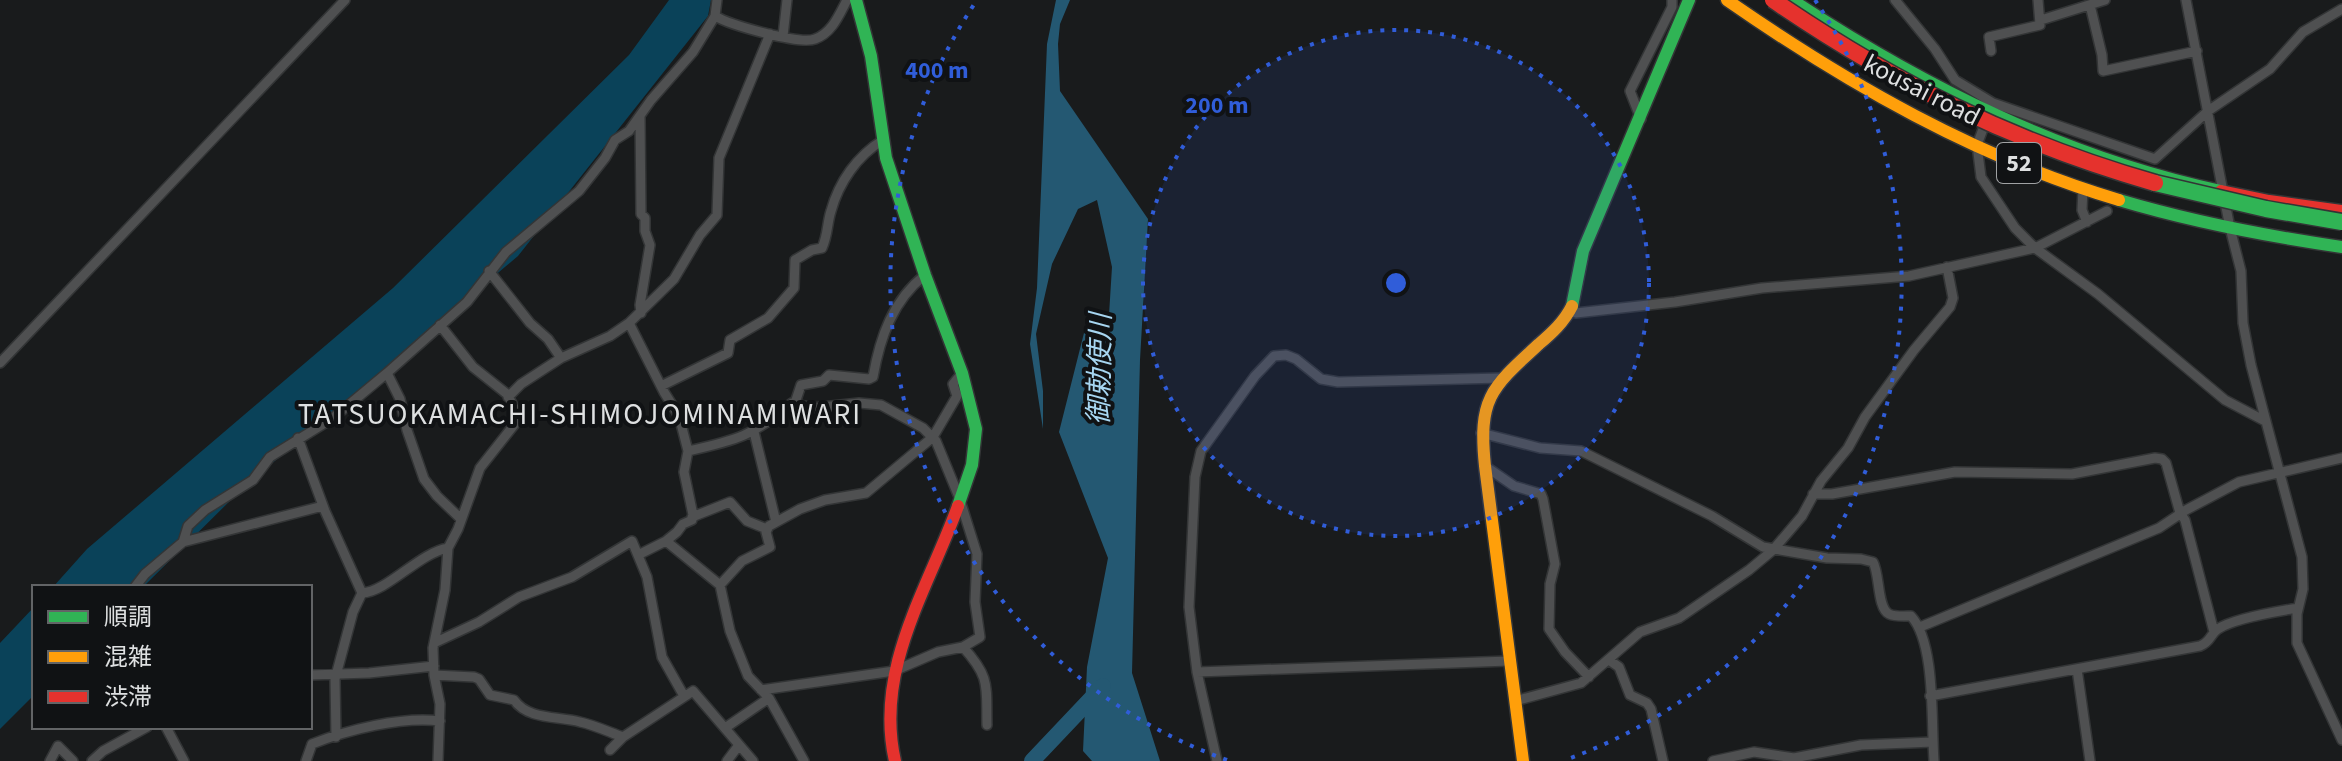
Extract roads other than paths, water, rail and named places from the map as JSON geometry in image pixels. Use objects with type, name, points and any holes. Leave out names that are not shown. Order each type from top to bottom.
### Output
[{"type":"main road","points":[[856,0],[871,56],[883,140],[894,186],[962,373],[976,429],[972,465],[947,535],[906,628],[894,671],[889,735],[895,761]]},
{"type":"main road","points":[[1523,761],[1481,433],[1485,407],[1502,378],[1547,337],[1569,311],[1577,290],[1583,251],[1689,0]]},
{"type":"main road","name":"kousai road","points":[[1727,0],[1837,72],[1925,121],[2083,188],[2180,217],[2342,247]]},
{"type":"main road","points":[[1773,0],[1821,33],[1914,86],[1986,122],[2062,153],[2169,188],[2342,222]]},
{"type":"main road","name":"kousai road","points":[[1792,0],[1919,79],[2118,161],[2225,191],[2342,211]]},
{"type":"street","points":[[0,363],[345,0]]},
{"type":"street","points":[[183,542],[188,526],[205,510],[253,480],[270,457],[333,418],[387,373],[467,302],[506,252],[579,191],[615,140],[629,131],[651,100],[693,52],[715,16],[717,0]]},
{"type":"street","points":[[783,36],[787,0]]},
{"type":"street","points":[[715,16],[770,34],[809,41],[828,31],[847,0]]},
{"type":"street","points":[[1641,119],[1630,91],[1672,7],[1672,0]]},
{"type":"street","points":[[1895,0],[1935,49],[1955,80],[1991,107],[2155,159],[2208,111],[2270,69],[2303,32],[2342,9]]},
{"type":"street","points":[[1991,51],[1989,37],[2040,25],[2038,0]]},
{"type":"street","points":[[2041,20],[2105,0]]},
{"type":"street","points":[[2186,0],[2241,271],[2243,323],[2265,421],[2302,557],[2303,589],[2298,608],[2297,643],[2342,740]]},
{"type":"street","points":[[2090,5],[2103,71],[2197,51]]},
{"type":"street","points":[[508,397],[521,384],[561,358],[610,336],[629,323],[674,279],[700,235],[717,215],[719,158],[770,34]]},
{"type":"street","points":[[1991,107],[1977,145],[1977,162],[1987,187],[2015,228],[2035,248],[2107,301],[2225,400],[2265,421]]},
{"type":"street","points":[[640,117],[641,214],[645,218],[650,245],[641,313]]},
{"type":"street","points":[[661,386],[728,353],[730,340],[768,318],[794,288],[795,260],[822,248],[827,238],[829,214],[848,171],[883,140]]},
{"type":"street","points":[[2083,188],[2082,210],[2087,222]]},
{"type":"street","points":[[1569,311],[1576,313],[1675,302],[1762,288],[1885,279],[2035,248],[2107,211]]},
{"type":"street","points":[[1515,701],[1581,683],[1640,632],[1679,618],[1749,570],[1787,536],[1882,393],[1950,307],[1953,298],[1947,267]]},
{"type":"street","points":[[489,271],[561,358]]},
{"type":"street","points":[[688,451],[730,442],[754,432],[795,403],[801,385],[823,381],[829,375],[873,377],[882,335],[904,293],[925,275]]},
{"type":"street","points":[[629,323],[679,416],[688,451],[684,472],[692,517]]},
{"type":"street","points":[[438,761],[440,704],[434,671],[434,643],[445,590],[448,548],[480,468],[517,419],[508,397],[495,382],[473,367],[440,325]]},
{"type":"street","points":[[1217,761],[1197,672],[1188,587],[1198,463],[1207,443],[1255,376],[1274,356],[1286,355],[1321,379],[1338,382],[1502,378]]},
{"type":"street","points":[[387,373],[400,399],[424,479],[461,519]]},
{"type":"street","points":[[767,529],[800,509],[825,500],[866,493],[933,437],[954,405],[957,396],[953,384],[962,373]]},
{"type":"street","points":[[725,728],[765,694],[894,671],[938,652],[963,647],[980,637],[975,602],[977,554],[959,497],[933,437],[923,428],[881,405],[859,403],[813,408],[795,403]]},
{"type":"street","points":[[754,432],[776,522]]},
{"type":"street","points":[[1481,433],[1540,448],[1581,451],[1773,550],[1869,560],[1877,569],[1882,605],[1886,611],[1890,615],[1911,616],[1920,627],[1932,684],[1934,761]]},
{"type":"street","points":[[298,438],[323,506],[362,593],[353,612],[336,673],[336,737]]},
{"type":"street","points":[[1920,627],[2159,528],[2180,513],[2239,482],[2342,458]]},
{"type":"street","points":[[1813,494],[1832,494],[1955,472],[2072,474],[2162,459],[2185,520],[2214,632]]},
{"type":"street","points":[[1485,466],[1514,486],[1541,494],[1555,564],[1550,584],[1549,629],[1565,652],[1589,677]]},
{"type":"street","points":[[638,555],[666,541],[692,517],[730,502],[747,521],[767,529]]},
{"type":"street","points":[[137,585],[183,542],[323,506]]},
{"type":"street","points":[[720,585],[742,561],[770,547],[767,529]]},
{"type":"street","points":[[434,643],[479,622],[519,597],[572,577],[632,541],[647,577],[662,657],[684,696]]},
{"type":"street","points":[[666,541],[720,585],[730,631],[748,676],[765,694],[804,761]]},
{"type":"street","points":[[362,593],[371,593],[400,572],[448,548]]},
{"type":"street","points":[[1930,696],[2200,646],[2206,644],[2218,629],[2271,612],[2298,608]]},
{"type":"street","points":[[963,647],[986,676],[987,725]]},
{"type":"street","points":[[1609,660],[1619,667],[1630,695],[1647,703],[1651,709],[1663,761]]},
{"type":"street","points":[[1197,672],[1509,661]]},
{"type":"street","points":[[2077,669],[2090,761]]},
{"type":"street","points":[[312,675],[434,671],[474,677],[479,679],[490,695],[514,700],[518,706],[539,716],[581,722],[623,737]]},
{"type":"street","points":[[610,750],[623,737],[693,691],[753,761]]},
{"type":"street","points":[[306,761],[312,744],[356,729],[417,720],[440,721]]},
{"type":"street","points":[[92,761],[103,751],[143,729]]},
{"type":"street","points":[[167,729],[184,761]]},
{"type":"street","points":[[1713,761],[1754,752],[1794,758],[1861,745],[1933,742]]},
{"type":"street","points":[[727,761],[739,745]]},
{"type":"street","points":[[50,761],[58,746],[73,761]]},
{"type":"water","name":"御勅使川","points":[[1056,0],[1070,0],[1060,24],[1060,91],[1148,219],[1140,360],[1132,673],[1160,761],[1092,761],[1083,751],[1087,667],[1108,558],[1059,432],[1084,333],[1109,315],[1112,267],[1097,200],[1078,209],[1052,264],[1036,334],[1043,391],[1043,429],[1030,344],[1037,288],[1047,44]]},
{"type":"waterway","points":[[1032,761],[1103,686]]},
{"type":"district","name":"TATSUOKAMACHI-SHIMOJOMINAMIWARI","points":[[580,414]]}]
